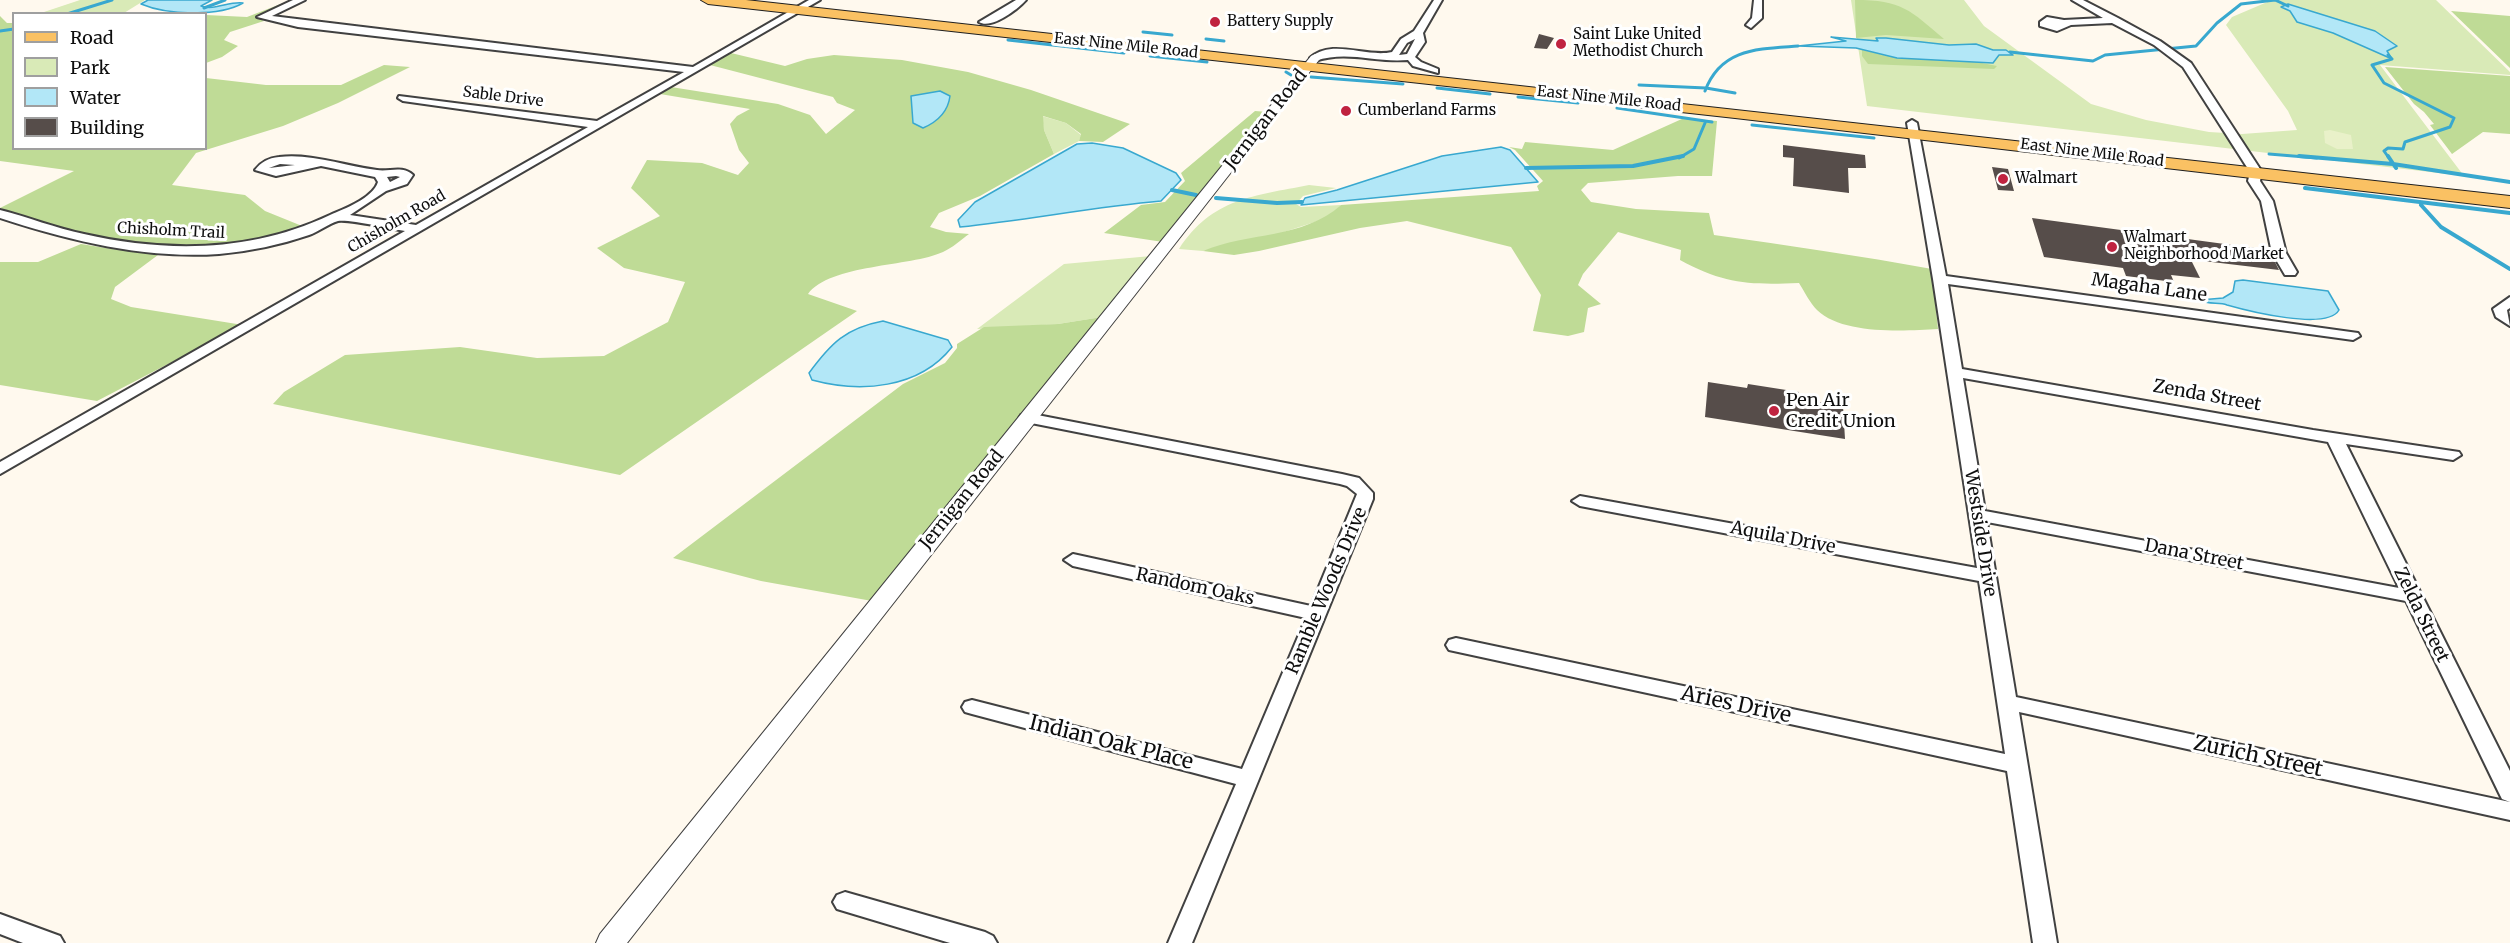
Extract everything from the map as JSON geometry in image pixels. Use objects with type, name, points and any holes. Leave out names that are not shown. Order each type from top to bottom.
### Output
[{"type":"main road","name":"East Nine Mile Road","points":[[708,0],[809,4],[830,13],[1168,50],[1188,57],[1434,71],[1532,81],[2251,168],[2383,187],[2411,187],[2510,200]]},
{"type":"main road","name":"East Nine Mile Road","points":[[782,0],[984,22],[1309,65],[1913,128],[1948,137],[2110,155],[2156,165],[2227,174],[2251,168],[2510,191]]},
{"type":"main road","points":[[830,13],[951,24],[984,22],[1004,30],[1147,48]]},
{"type":"main road","points":[[1309,65],[1335,63],[1506,81],[1532,81]]},
{"type":"main road","points":[[1948,137],[1990,139],[2251,168],[2272,167],[2477,191],[2510,191]]},
{"type":"street","points":[[301,0],[262,17],[298,24],[695,70]]},
{"type":"street","points":[[984,22],[1009,0]]},
{"type":"street","points":[[984,22],[1022,0]]},
{"type":"street","points":[[1381,57],[1395,54],[1404,41],[1418,33],[1438,0]]},
{"type":"street","points":[[1751,26],[1757,18],[1758,0]]},
{"type":"street","points":[[2077,0],[2103,0]]},
{"type":"street","points":[[2077,0],[2161,45],[2187,65],[2251,168],[2267,201],[2279,253],[2290,272]]},
{"type":"street","name":"Chisholm Road","points":[[0,469],[809,4]]},
{"type":"street","points":[[2065,23],[2115,21]]},
{"type":"street","points":[[1309,65],[1328,52],[1399,60],[1410,57],[1420,42],[1418,33]]},
{"type":"street","points":[[1410,57],[1417,64],[1434,71]]},
{"type":"street","name":"Jernigan Road","points":[[609,943],[1309,65]]},
{"type":"street","name":"Sable Drive","points":[[403,98],[599,125]]},
{"type":"street","name":"Westside Drive","points":[[1913,128],[1940,279],[2045,943]]},
{"type":"street","name":"Chisholm Trail","points":[[0,214],[93,242],[198,250],[233,250],[270,244],[303,234],[338,217],[382,188],[403,181],[407,175],[398,172],[380,174],[321,164]]},
{"type":"street","points":[[380,174],[384,182],[382,188]]},
{"type":"street","points":[[338,217],[418,229]]},
{"type":"street","name":"Magaha Lane","points":[[1940,279],[2353,336]]},
{"type":"street","points":[[2510,301],[2500,309],[2501,314],[2510,322]]},
{"type":"street","name":"Zenda Street","points":[[1954,372],[2453,455]]},
{"type":"street","name":"Ramble Woods Drive","points":[[1027,418],[1342,479],[1360,486],[1365,499],[1180,943]]},
{"type":"street","name":"Zelda Street","points":[[2334,437],[2510,793]]},
{"type":"street","name":"Aquila Drive","points":[[1580,501],[1986,576]]},
{"type":"street","name":"Dana Street","points":[[1977,515],[2411,596]]},
{"type":"street","name":"Random Oaks","points":[[1073,561],[1318,614]]},
{"type":"street","name":"Aries Drive","points":[[1455,645],[2016,765]]},
{"type":"street","name":"Zurich Street","points":[[2007,702],[2510,811]]},
{"type":"street","name":"Indian Oak Place","points":[[972,707],[1250,779]]},
{"type":"street","points":[[845,902],[986,943]]},
{"type":"street","points":[[0,924],[52,943]]},
{"type":"green space","points":[[80,0],[145,0],[126,12],[44,12]]},
{"type":"green space","points":[[291,0],[297,0],[257,17],[264,21],[230,32],[224,40],[238,46],[222,57],[207,63],[207,15],[247,17]]},
{"type":"green space","points":[[1851,0],[1964,0],[1984,26],[2091,104],[2146,120],[2209,132],[2242,134],[2297,130],[2288,111],[2226,25],[2232,17],[2272,0],[2436,0],[2510,72],[2510,75],[2380,65],[2464,176],[1867,106]]},
{"type":"green space","points":[[1855,0],[1871,0],[1895,5],[1913,14],[1944,39],[1886,35],[1856,38]]},
{"type":"green space","points":[[2451,11],[2510,16],[2510,68]]},
{"type":"green space","points":[[0,16],[7,23],[12,23],[12,150],[206,150],[196,153],[172,185],[245,195],[265,211],[307,228],[270,241],[203,246],[125,243],[41,224],[0,208],[74,171],[0,161]]},
{"type":"green space","points":[[1862,50],[1897,58],[1972,61],[1997,66],[1994,69],[1868,64],[1862,56]]},
{"type":"green space","points":[[731,53],[785,66],[807,59],[834,55],[902,60],[968,72],[1031,90],[1130,124],[1103,142],[1079,141],[1081,134],[1066,123],[1043,116],[1044,130],[1054,154],[980,196],[939,213],[930,227],[946,232],[969,234],[946,250],[929,257],[852,271],[819,284],[808,294],[857,311],[620,475],[273,404],[284,392],[345,355],[460,347],[537,358],[604,356],[668,322],[685,282],[624,268],[597,248],[660,216],[631,188],[647,160],[702,163],[738,175],[749,163],[739,150],[730,124],[737,116],[750,109],[660,94],[671,87],[778,104],[810,115],[826,134],[855,110],[837,103],[833,97],[710,65]]},
{"type":"green space","points":[[384,65],[410,67],[338,103],[283,126],[207,150],[207,78],[266,85],[341,85]]},
{"type":"green space","points":[[2385,67],[2510,76],[2510,134],[2483,132],[2452,154],[2430,125],[2434,124],[2414,104]]},
{"type":"green space","points":[[1255,111],[1268,112],[1163,242],[1104,233],[1141,205],[1165,202],[1185,181],[1181,173]]},
{"type":"green space","points":[[1042,116],[1066,123],[1081,135],[1079,141],[1054,154],[1044,130]]},
{"type":"green space","points":[[1684,118],[1717,121],[1712,176],[1678,176],[1588,183],[1581,190],[1591,202],[1636,209],[1709,213],[1714,235],[1932,269],[1938,329],[1874,330],[1842,324],[1817,310],[1799,283],[1751,283],[1724,278],[1680,260],[1681,250],[1618,232],[1583,274],[1578,285],[1601,304],[1588,308],[1584,332],[1568,336],[1533,331],[1541,295],[1511,247],[1407,221],[1360,228],[1234,255],[1203,251],[1310,224],[1341,205],[1539,191],[1537,186],[1543,181],[1515,150],[1509,147],[1522,149],[1525,142],[1613,150]]},
{"type":"green space","points":[[2330,130],[2351,135],[2353,149],[2337,149],[2325,143],[2324,131]]},
{"type":"green space","points":[[1309,185],[1336,188],[1303,196],[1296,204],[1301,207],[1341,205],[1327,218],[1281,233],[1203,251],[1179,249],[1192,232],[1220,209],[1270,192]]},
{"type":"green space","points":[[81,244],[112,249],[162,252],[115,287],[111,299],[131,307],[243,325],[97,401],[0,385],[0,262],[38,262]]},
{"type":"green space","points":[[1151,256],[1102,317],[1058,324],[977,329],[1064,264]]},
{"type":"green space","points":[[1102,317],[872,601],[761,581],[673,558],[903,384],[945,363],[957,348],[957,344],[984,327],[1058,324]]},
{"type":"water","points":[[148,0],[212,0],[201,6],[206,7],[243,3],[221,11],[207,12],[178,12],[141,4]]},
{"type":"water","points":[[2288,4],[2375,31],[2397,46],[2387,51],[2392,59],[2333,33],[2297,22],[2290,11],[2281,7]]},
{"type":"water","points":[[1831,37],[1878,41],[1876,38],[1886,38],[1949,45],[1976,44],[1993,50],[2006,50],[2013,55],[1999,55],[1993,63],[1897,58],[1856,48],[1798,46],[1846,41]]},
{"type":"water","points":[[940,91],[950,96],[941,116],[923,128],[913,123],[911,96]]},
{"type":"water","points":[[1092,143],[1123,148],[1176,173],[1181,180],[1161,201],[960,227],[958,220],[975,202],[1077,144]]},
{"type":"water","points":[[1501,147],[1510,150],[1538,182],[1301,205],[1305,198],[1442,156]]},
{"type":"water","points":[[2243,280],[2328,291],[2339,310],[2332,316],[2319,319],[2286,318],[2200,300],[2223,298],[2233,292],[2235,281]]},
{"type":"water","points":[[883,321],[948,340],[952,347],[923,372],[888,384],[849,386],[812,380],[809,373],[840,338],[859,328]]},
{"type":"building","points":[[1539,34],[1554,38],[1547,49],[1534,48]]},
{"type":"building","points":[[1783,145],[1865,155],[1866,168],[1848,168],[1849,193],[1793,186],[1794,158],[1783,157]]},
{"type":"building","name":"Walmart","points":[[1992,167],[2008,169],[2014,191],[1998,190]]},
{"type":"building","name":"Walmart Neighborhood Market","points":[[2032,218],[2269,250],[2279,270],[2191,260],[2200,278],[2171,275],[2174,282],[2126,276],[2123,268],[2044,257]]},
{"type":"building","name":"Pen Air Credit Union","points":[[1708,382],[1747,388],[1748,384],[1799,392],[1799,399],[1843,406],[1845,439],[1705,417]]},
{"type":"waterway","points":[[73,12],[112,0]]},
{"type":"waterway","points":[[204,8],[225,0]]},
{"type":"waterway","points":[[2010,52],[2093,61],[2105,55],[2196,46],[2217,23],[2241,4],[2275,0],[2288,6]]},
{"type":"waterway","points":[[0,31],[12,29]]},
{"type":"waterway","points":[[1143,32],[1172,35]]},
{"type":"waterway","points":[[1206,39],[1224,41]]},
{"type":"waterway","points":[[1008,40],[1124,53]]},
{"type":"waterway","points":[[1706,88],[1721,66],[1731,59],[1755,50],[1798,46]]},
{"type":"waterway","points":[[2388,55],[2392,59],[2372,65],[2384,83],[2454,118],[2450,127],[2405,142],[2403,149],[2388,148],[2384,151],[2389,158]]},
{"type":"waterway","points":[[1150,56],[1207,62]]},
{"type":"waterway","points":[[1286,72],[1291,75]]},
{"type":"waterway","points":[[1311,77],[1403,84]]},
{"type":"waterway","points":[[1639,85],[1706,88]]},
{"type":"waterway","points":[[1437,88],[1490,94]]},
{"type":"waterway","points":[[1706,88],[1735,93]]},
{"type":"waterway","points":[[1518,97],[1578,103]]},
{"type":"waterway","points":[[1617,108],[1712,122]]},
{"type":"waterway","points":[[1682,156],[1694,149],[1705,123]]},
{"type":"waterway","points":[[1752,125],[1874,138]]},
{"type":"waterway","points":[[2269,154],[2317,158]]},
{"type":"waterway","points":[[1526,168],[1633,166],[1682,156]]},
{"type":"waterway","points":[[2299,156],[2393,164]]},
{"type":"waterway","points":[[2388,156],[2393,164]]},
{"type":"waterway","points":[[2393,164],[2510,182]]},
{"type":"waterway","points":[[2393,164],[2396,168]]},
{"type":"waterway","points":[[2305,188],[2510,213]]},
{"type":"waterway","points":[[1172,190],[1196,195]]},
{"type":"waterway","points":[[1216,198],[1277,203],[1302,202]]},
{"type":"waterway","points":[[2421,205],[2441,227],[2510,269]]},
{"type":"place","name":"Battery Supply","points":[[1215,22]]},
{"type":"place","name":"Saint Luke United Methodist Church","points":[[1561,44]]},
{"type":"place","name":"Cumberland Farms","points":[[1346,111]]},
{"type":"place","name":"Walmart","points":[[2003,179]]},
{"type":"place","name":"Walmart Neighborhood Market","points":[[2112,247]]},
{"type":"place","name":"Pen Air Credit Union","points":[[1774,411]]}]
